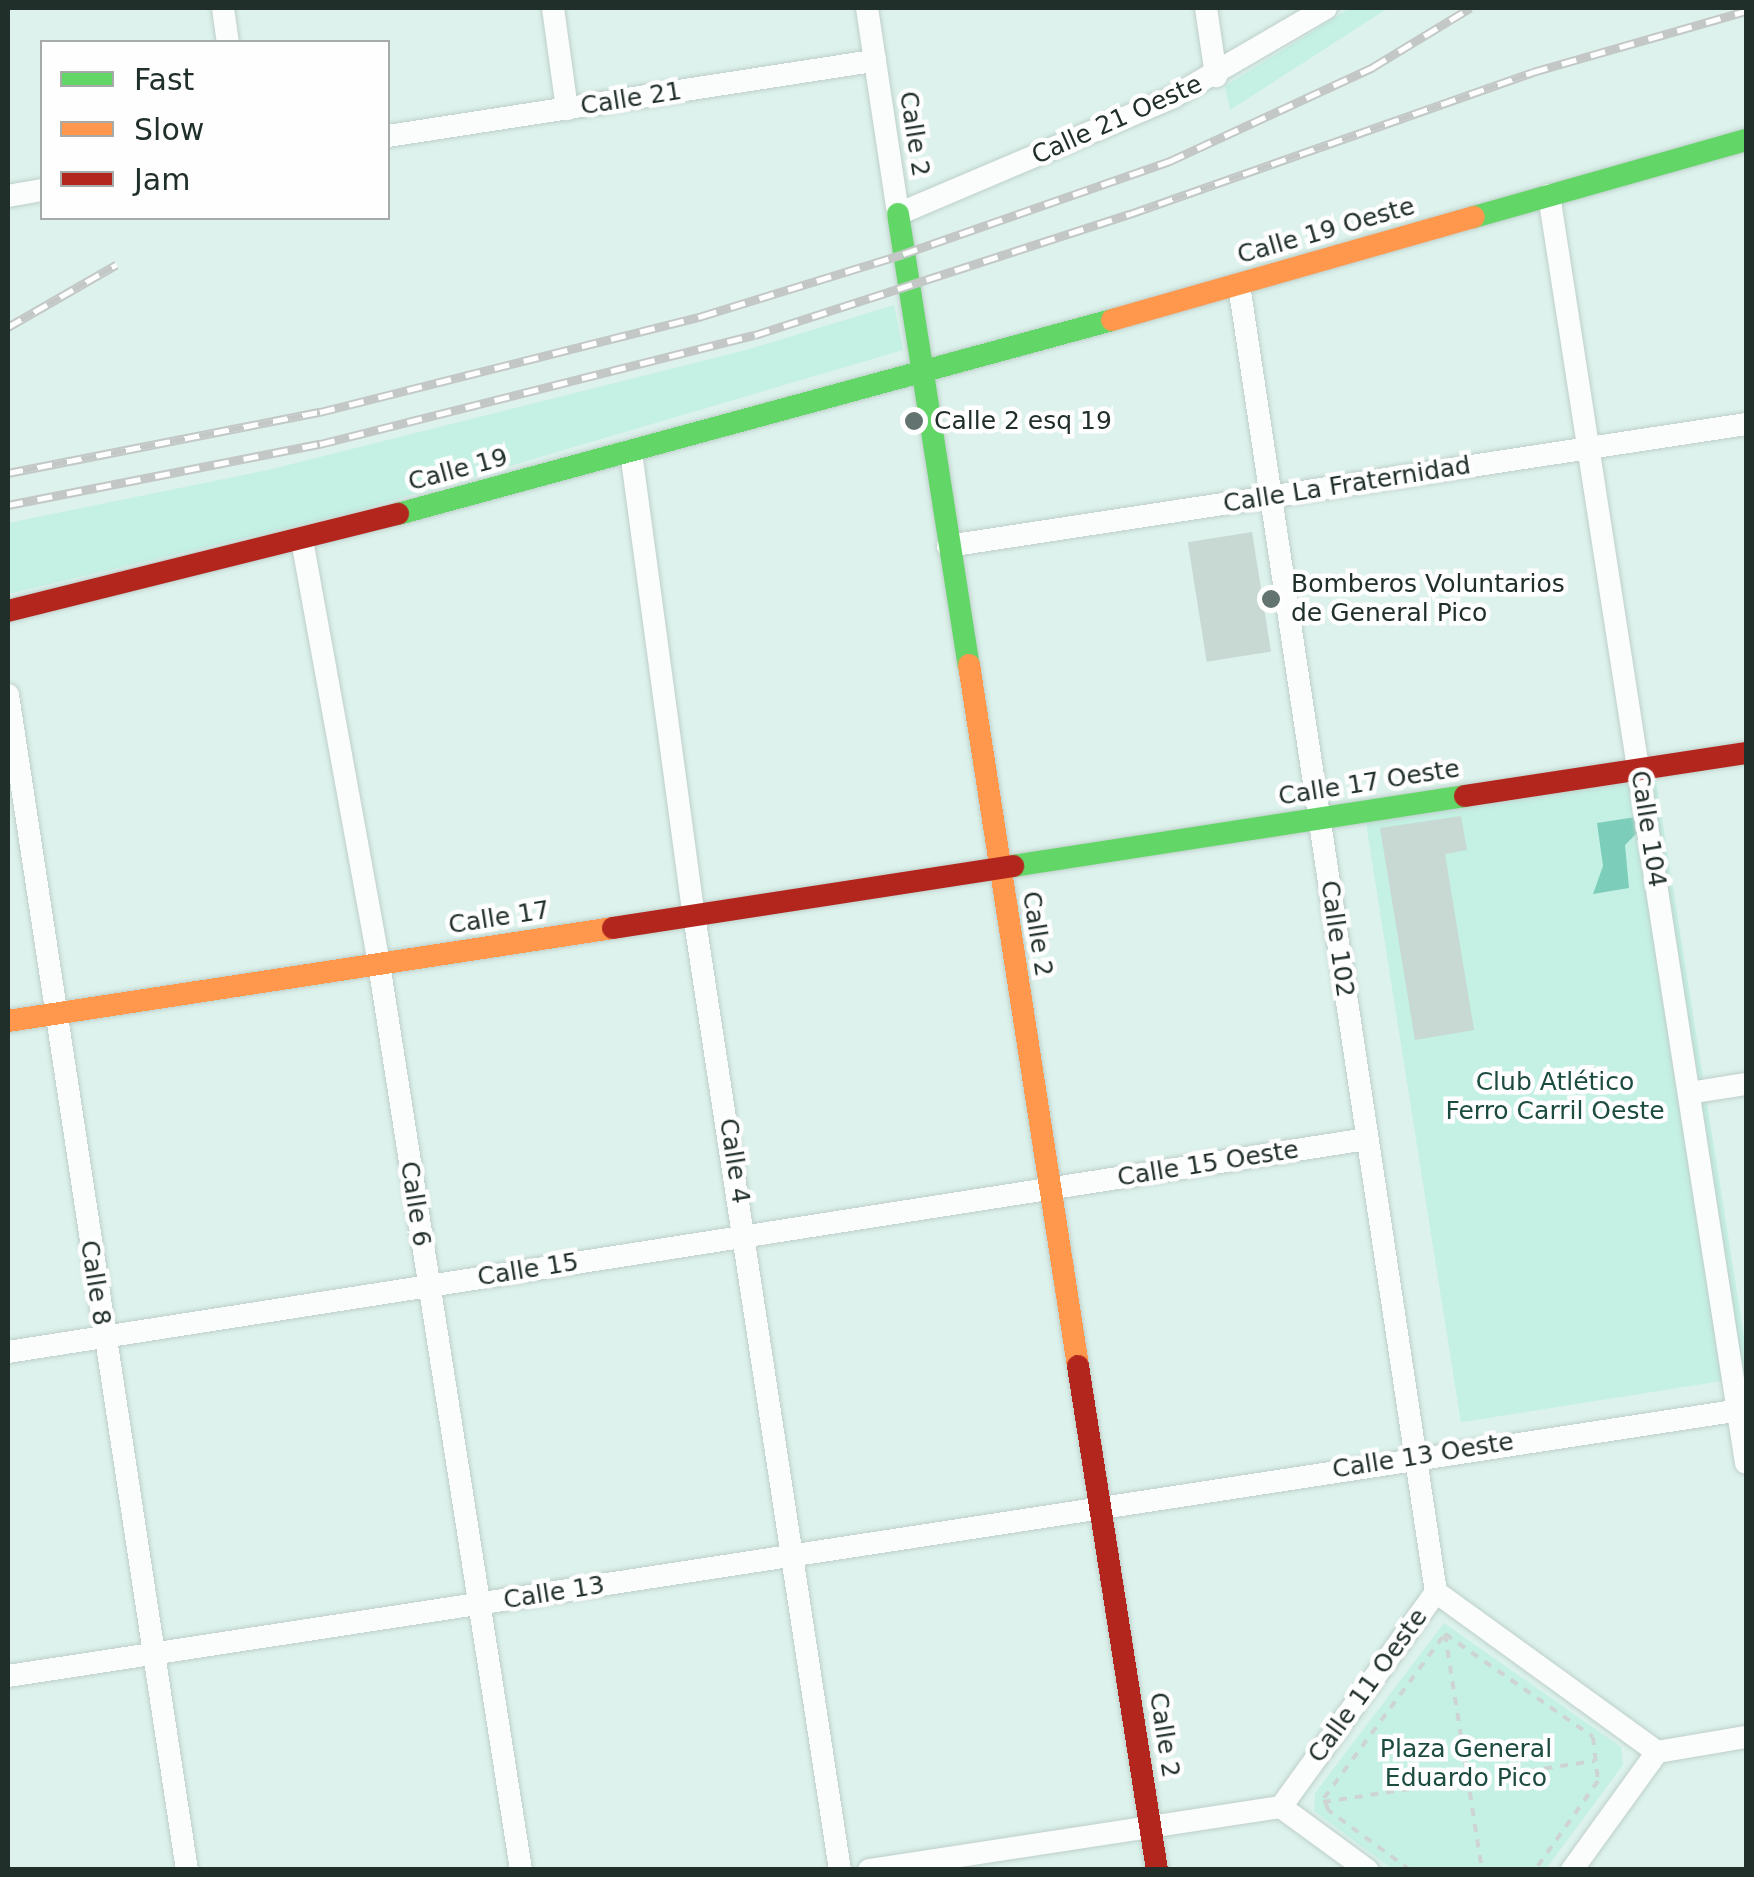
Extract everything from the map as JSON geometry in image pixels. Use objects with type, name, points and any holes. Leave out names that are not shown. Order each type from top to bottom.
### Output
[{"type":"street","points":[[223,8],[228,40]]},
{"type":"street","points":[[553,8],[567,110]]},
{"type":"street","name":"Calle 2","points":[[867,8],[1157,1870]]},
{"type":"street","points":[[1206,8],[1216,76]]},
{"type":"street","name":"Calle 21 Oeste","points":[[898,214],[1216,76],[1326,8]]},
{"type":"street","name":"Calle 21","points":[[390,136],[875,61]]},
{"type":"street","name":"Calle 19 Oeste","points":[[921,374],[1746,140]]},
{"type":"street","points":[[8,196],[40,190]]},
{"type":"street","name":"Calle 104","points":[[1550,195],[1742,1409],[1746,1463]]},
{"type":"street","name":"Calle 102","points":[[1239,285],[1436,1592]]},
{"type":"street","name":"Calle 19","points":[[8,611],[302,540],[921,374]]},
{"type":"street","name":"Calle La Fraternidad","points":[[948,546],[1746,424]]},
{"type":"street","name":"Calle 4","points":[[631,452],[694,916],[796,1556],[840,1870]]},
{"type":"street","name":"Calle 6","points":[[302,540],[379,964],[521,1870]]},
{"type":"street","name":"Calle 8","points":[[8,695],[103,1336],[158,1654],[188,1870]]},
{"type":"street","name":"Calle 17 Oeste","points":[[999,868],[1746,753]]},
{"type":"street","name":"Calle 17","points":[[8,1021],[999,868]]},
{"type":"street","points":[[1689,1093],[1746,1084]]},
{"type":"street","name":"Calle 15 Oeste","points":[[1050,1188],[1367,1139]]},
{"type":"street","name":"Calle 15","points":[[8,1352],[1050,1188]]},
{"type":"street","name":"Calle 13 Oeste","points":[[1100,1510],[1415,1456],[1742,1409]]},
{"type":"street","name":"Calle 13","points":[[8,1676],[1100,1510]]},
{"type":"street","name":"Calle 11 Oeste","points":[[1281,1807],[1436,1592],[1657,1752]]},
{"type":"street","points":[[1572,1870],[1657,1752],[1746,1737]]},
{"type":"street","points":[[869,1870],[1281,1807],[1367,1870]]},
{"type":"path","points":[[1445,1634],[1593,1737],[1598,1781],[1535,1870]]},
{"type":"path","points":[[1445,1634],[1482,1870]]},
{"type":"path","points":[[1323,1802],[1445,1634]]},
{"type":"path","points":[[1323,1802],[1596,1760]]},
{"type":"path","points":[[1323,1802],[1410,1870]]},
{"type":"green space","points":[[1350,8],[1388,8],[1230,110],[1225,86]]},
{"type":"green space","points":[[894,305],[903,350],[350,513],[8,594],[8,523],[268,470],[746,350]]},
{"type":"green space","name":"Club Atlético Ferro Carril Oeste","points":[[1655,775],[1746,1350],[1746,1377],[1461,1422],[1366,821]]},
{"type":"green space","name":"Plaza General Eduardo Pico","points":[[1444,1623],[1621,1747],[1623,1765],[1546,1869],[1392,1869],[1314,1811],[1315,1793]]},
{"type":"shaded area","points":[[1636,817],[1637,833],[1625,845],[1629,888],[1593,894],[1603,866],[1597,823]]},
{"type":"building","points":[[1252,532],[1271,652],[1207,662],[1188,542]]},
{"type":"building","points":[[1461,816],[1467,850],[1445,854],[1474,1030],[1415,1040],[1380,828]]},
{"type":"railway","points":[[8,473],[320,412],[702,316],[903,254],[1170,161],[1373,67],[1470,8]]},
{"type":"railway","points":[[8,505],[320,444],[755,335],[1130,214],[1533,72],[1746,11]]},
{"type":"railway","points":[[8,327],[116,265]]},
{"type":"traffic: fast","points":[[1474,217],[1746,140]]},
{"type":"traffic: fast","points":[[898,214],[969,665]]},
{"type":"traffic: fast","points":[[398,514],[1112,320]]},
{"type":"traffic: fast","points":[[1013,866],[1465,796]]},
{"type":"traffic: slow","points":[[1112,320],[1474,217]]},
{"type":"traffic: slow","points":[[969,665],[1078,1366]]},
{"type":"traffic: slow","points":[[8,1021],[613,928]]},
{"type":"traffic: jam","points":[[8,611],[398,514]]},
{"type":"traffic: jam","points":[[1465,796],[1746,753]]},
{"type":"traffic: jam","points":[[613,928],[1013,866]]},
{"type":"traffic: jam","points":[[1078,1366],[1157,1870]]},
{"type":"place","name":"Calle 2 esq 19","points":[[914,421]]},
{"type":"place","name":"Bomberos Voluntarios de General Pico","points":[[1271,599]]}]
